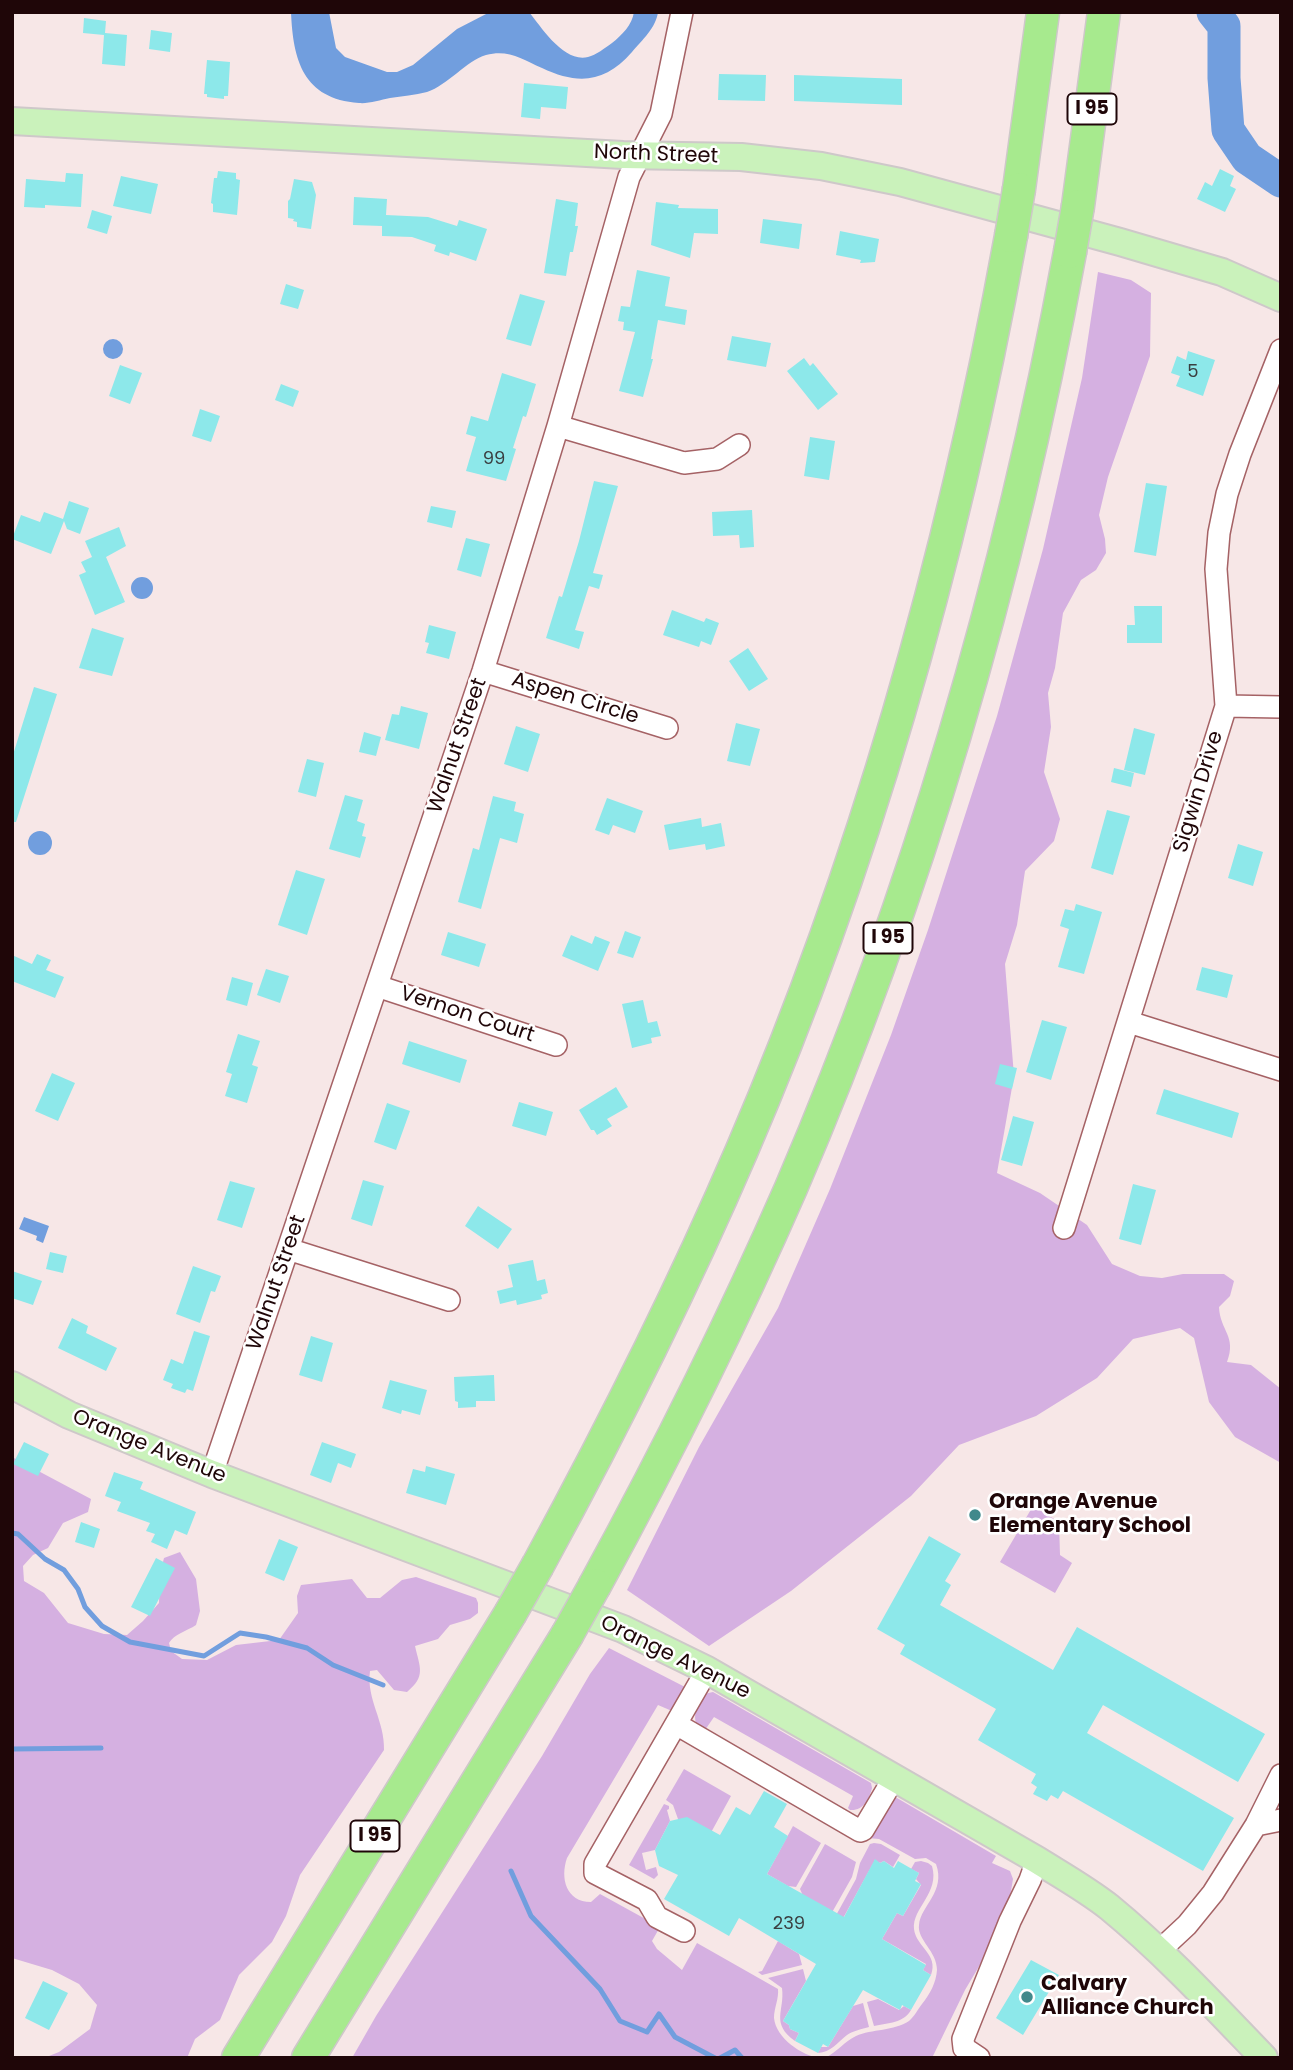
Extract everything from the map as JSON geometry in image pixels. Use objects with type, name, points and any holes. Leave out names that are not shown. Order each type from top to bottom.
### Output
[{"type":"highway","name":"I 95","points":[[238,2058],[538,1565],[624,1403],[716,1209],[796,1017],[843,889],[894,731],[942,558],[988,360],[1011,236],[1043,12]]},
{"type":"highway","name":"I 95","points":[[308,2058],[595,1585],[695,1395],[764,1248],[827,1099],[889,935],[936,796],[974,672],[998,581],[1036,424],[1070,252],[1104,12]]},
{"type":"main road","name":"North Street","points":[[12,121],[642,155],[741,157],[821,166],[900,182],[1120,242],[1210,268],[1281,298]]},
{"type":"main road","name":"Orange Avenue","points":[[12,1385],[69,1415],[212,1474],[623,1629],[708,1670],[1037,1860],[1107,1906],[1158,1952],[1264,2058]]},
{"type":"street","name":"Walnut Street","points":[[212,1474],[484,671],[629,177],[661,114],[682,12]]},
{"type":"street","name":"Sigwin Drive","points":[[1064,1228],[1226,706],[1216,569],[1219,533],[1227,494],[1240,454],[1281,350]]},
{"type":"street","points":[[558,426],[684,463],[717,459],[739,445]]},
{"type":"street","name":"Aspen Circle","points":[[484,671],[667,727]]},
{"type":"street","points":[[1226,706],[1281,707]]},
{"type":"street","name":"Vernon Court","points":[[377,986],[556,1045]]},
{"type":"street","points":[[1129,1022],[1281,1070]]},
{"type":"street","points":[[288,1249],[449,1300]]},
{"type":"street","points":[[684,1931],[657,1917],[647,1900],[595,1873],[594,1869],[708,1670]]},
{"type":"street","points":[[676,1724],[860,1831],[894,1778]]},
{"type":"street","points":[[1158,1952],[1200,1910],[1256,1825],[1281,1775]]},
{"type":"street","points":[[1256,1825],[1281,1820]]},
{"type":"street","points":[[979,2058],[964,2048],[963,2039],[1037,1860]]},
{"type":"shaded area","points":[[1098,272],[1131,280],[1151,293],[1150,356],[1108,477],[1099,515],[1106,553],[1096,570],[1081,580],[1063,613],[1055,668],[1048,693],[1051,727],[1044,772],[1060,819],[1054,841],[1025,871],[1017,925],[1005,964],[1014,1076],[997,1173],[1040,1193],[1087,1225],[1112,1264],[1140,1276],[1162,1278],[1183,1274],[1224,1274],[1234,1281],[1230,1296],[1219,1307],[1230,1346],[1227,1362],[1251,1365],[1281,1389],[1281,1463],[1235,1437],[1209,1402],[1194,1338],[1180,1328],[1133,1339],[1097,1378],[1036,1416],[959,1445],[911,1496],[791,1591],[709,1646],[627,1590],[699,1447],[778,1308],[830,1189],[891,1035],[997,716],[1043,549],[1082,378]]},
{"type":"shaded area","points":[[12,1457],[91,1499],[88,1512],[63,1523],[48,1548],[33,1555],[23,1566],[24,1581],[44,1593],[68,1623],[104,1634],[127,1635],[159,1603],[160,1574],[164,1558],[180,1552],[196,1579],[200,1611],[196,1625],[177,1635],[169,1643],[171,1651],[182,1659],[207,1660],[236,1645],[279,1640],[298,1613],[297,1596],[301,1585],[352,1579],[367,1598],[380,1598],[402,1580],[416,1577],[476,1598],[478,1603],[478,1613],[470,1619],[450,1625],[438,1639],[415,1646],[420,1671],[417,1681],[407,1692],[394,1690],[377,1670],[370,1671],[369,1681],[382,1729],[384,1750],[300,1875],[286,1916],[272,1942],[239,1975],[220,2020],[195,2039],[187,2058],[44,2058],[59,2052],[90,2029],[97,2005],[79,1984],[52,1970],[12,1958]]},
{"type":"shaded area","points":[[1033,1506],[1059,1522],[1060,1555],[1072,1563],[1055,1593],[1000,1562]]},
{"type":"shaded area","points":[[609,1648],[685,1687],[686,1692],[672,1711],[658,1705],[567,1858],[564,1873],[567,1887],[576,1898],[583,1901],[591,1902],[600,1894],[660,1927],[652,1941],[657,1949],[682,1970],[697,1943],[778,1989],[774,2018],[780,2032],[798,2050],[820,2058],[352,2058],[542,1756],[590,1674]]},
{"type":"shaded area","points":[[713,1692],[871,1783],[871,1792],[865,1804],[850,1810],[848,1808],[853,1796],[714,1717],[705,1730],[697,1726],[695,1713],[698,1706],[704,1694]]},
{"type":"shaded area","points":[[684,1769],[731,1796],[708,1838],[678,1819],[673,1805],[666,1800]]},
{"type":"shaded area","points":[[897,1798],[996,1856],[992,1863],[1010,1871],[1013,1879],[1006,1921],[965,1990],[932,2058],[825,2058],[856,2036],[897,2027],[909,2021],[928,1996],[935,1979],[936,1963],[921,1936],[919,1925],[938,1883],[936,1864],[926,1858],[915,1859],[879,1839],[868,1838],[892,1799]]},
{"type":"shaded area","points":[[664,1804],[669,1806],[667,1810],[670,1821],[655,1850],[642,1853],[646,1870],[656,1867],[658,1875],[654,1879],[629,1865]]},
{"type":"shaded area","points":[[793,1826],[821,1843],[796,1887],[788,1886],[767,1874]]},
{"type":"shaded area","points":[[874,1843],[900,1855],[893,1867],[884,1861],[880,1863],[875,1860],[841,1922],[834,1919],[856,1879],[860,1863],[870,1844]]},
{"type":"shaded area","points":[[825,1844],[856,1862],[852,1877],[830,1916],[804,1898],[800,1889]]},
{"type":"shaded area","points":[[921,1861],[932,1866],[933,1876],[929,1892],[917,1914],[914,1929],[932,1961],[931,1975],[923,1970],[926,1964],[882,1939],[897,1913],[903,1916],[921,1885],[916,1879],[919,1873],[911,1869],[915,1862]]},
{"type":"shaded area","points":[[778,1941],[799,1954],[802,1965],[762,1975],[758,1972],[762,1971]]},
{"type":"shaded area","points":[[803,1969],[806,1981],[783,2021],[790,2029],[799,2033],[795,2041],[787,2034],[781,2022],[782,1988],[768,1978]]},
{"type":"shaded area","points":[[878,1999],[899,2010],[904,2006],[911,2010],[900,2020],[874,2026],[867,2002]]},
{"type":"shaded area","points":[[863,2003],[869,2027],[849,2034],[830,2049],[818,2053],[821,2047],[828,2047],[853,2006]]},
{"type":"water","points":[[291,12],[329,12],[336,48],[345,57],[387,72],[397,72],[413,65],[457,29],[488,13],[529,12],[562,50],[570,55],[588,57],[619,37],[634,12],[658,12],[652,29],[632,52],[612,70],[601,75],[579,79],[567,77],[515,56],[494,53],[464,67],[435,89],[363,103],[340,100],[313,85],[299,61]]},
{"type":"water","points":[[109,339],[117,339],[123,349],[117,359],[109,359],[103,353],[103,345]]},
{"type":"water","points":[[142,577],[152,584],[153,588],[146,598],[142,599],[132,592],[131,588],[138,578]]},
{"type":"water","points":[[40,831],[48,835],[52,843],[48,851],[40,855],[32,851],[28,843],[32,835]]},
{"type":"water","points":[[24,1217],[49,1226],[43,1243],[36,1240],[37,1236],[19,1229]]},
{"type":"building","points":[[84,18],[106,21],[105,33],[127,35],[125,66],[102,64],[104,35],[83,33]]},
{"type":"building","points":[[151,30],[172,33],[170,52],[149,49]]},
{"type":"building","points":[[207,60],[230,62],[228,96],[224,96],[224,99],[207,97],[207,94],[204,94]]},
{"type":"building","points":[[719,74],[766,75],[765,101],[718,100]]},
{"type":"building","points":[[794,75],[902,79],[902,105],[794,101]]},
{"type":"building","points":[[524,83],[568,87],[566,109],[541,107],[540,119],[521,117]]},
{"type":"building","points":[[1220,169],[1234,176],[1230,186],[1236,189],[1225,212],[1197,199],[1205,182],[1212,186]]},
{"type":"building","points":[[218,171],[236,173],[236,179],[240,180],[237,215],[213,212],[211,203],[214,178],[217,178]]},
{"type":"building","points":[[66,173],[83,174],[81,207],[24,207],[26,179],[65,182]]},
{"type":"building","points":[[121,176],[158,184],[151,214],[113,206]]},
{"type":"building","points":[[294,179],[312,182],[316,195],[311,229],[297,227],[294,219],[288,218],[288,201]]},
{"type":"building","points":[[354,197],[387,199],[386,215],[428,217],[457,226],[459,220],[487,229],[476,261],[450,252],[449,256],[434,251],[436,245],[412,237],[382,236],[382,226],[353,225]]},
{"type":"building","points":[[556,199],[578,203],[575,226],[578,226],[566,276],[544,273]]},
{"type":"building","points":[[656,202],[679,205],[678,208],[718,209],[718,234],[694,233],[690,258],[651,245]]},
{"type":"building","points":[[92,210],[112,216],[107,234],[87,228]]},
{"type":"building","points":[[763,219],[802,224],[799,249],[760,243]]},
{"type":"building","points":[[840,231],[879,239],[875,262],[860,263],[861,260],[836,255]]},
{"type":"building","points":[[637,270],[670,277],[665,306],[687,310],[685,325],[658,320],[653,359],[643,397],[619,391],[635,332],[623,330],[624,322],[618,321],[621,306],[630,307]]},
{"type":"building","points":[[286,284],[304,290],[298,309],[280,304]]},
{"type":"building","points":[[520,294],[545,301],[531,346],[506,339]]},
{"type":"building","points":[[732,336],[771,343],[766,367],[727,360]]},
{"type":"building","points":[[1188,351],[1215,360],[1203,396],[1176,386],[1180,376],[1171,373],[1177,356],[1186,360]]},
{"type":"building","points":[[804,358],[810,366],[813,363],[838,394],[818,410],[787,371]]},
{"type":"building","points":[[120,365],[142,373],[130,404],[109,396]]},
{"type":"building","points":[[502,373],[536,384],[513,448],[516,449],[506,481],[466,471],[476,437],[466,434],[471,416],[488,421]]},
{"type":"building","points":[[281,384],[299,391],[293,407],[275,400]]},
{"type":"building","points":[[200,409],[220,416],[211,442],[192,436]]},
{"type":"building","points":[[810,437],[835,441],[829,480],[804,476]]},
{"type":"building","points":[[594,481],[618,486],[593,573],[603,575],[599,589],[589,586],[575,630],[584,632],[579,649],[546,638],[559,596],[562,597]]},
{"type":"building","points":[[1146,483],[1167,486],[1156,556],[1134,552]]},
{"type":"building","points":[[69,501],[89,508],[80,534],[67,529],[64,521],[51,554],[12,539],[21,515],[40,522],[44,512],[63,519]]},
{"type":"building","points":[[431,506],[456,511],[452,528],[427,522]]},
{"type":"building","points":[[752,510],[754,547],[740,548],[739,535],[713,536],[712,512]]},
{"type":"building","points":[[119,527],[126,546],[106,557],[125,602],[95,615],[79,575],[86,572],[81,562],[92,557],[85,541]]},
{"type":"building","points":[[466,538],[490,544],[481,577],[457,570]]},
{"type":"building","points":[[1134,606],[1162,606],[1162,643],[1127,643],[1127,625],[1135,625]]},
{"type":"building","points":[[672,610],[704,622],[706,618],[719,623],[711,645],[701,641],[699,647],[663,635]]},
{"type":"building","points":[[429,625],[456,632],[449,659],[426,653],[429,643],[425,642]]},
{"type":"building","points":[[92,628],[124,638],[112,676],[79,668]]},
{"type":"building","points":[[748,648],[768,679],[749,691],[729,661]]},
{"type":"building","points":[[34,687],[57,694],[16,822],[12,822],[12,758]]},
{"type":"building","points":[[401,706],[428,713],[419,749],[385,740],[392,714],[399,715]]},
{"type":"building","points":[[736,723],[760,729],[750,766],[727,761]]},
{"type":"building","points":[[516,726],[540,734],[528,772],[504,764]]},
{"type":"building","points":[[1134,728],[1155,734],[1145,775],[1124,770]]},
{"type":"building","points":[[364,732],[381,737],[376,756],[359,752]]},
{"type":"building","points":[[307,759],[324,763],[316,797],[298,792]]},
{"type":"building","points":[[1114,768],[1134,773],[1131,787],[1111,782]]},
{"type":"building","points":[[345,795],[363,800],[357,821],[365,824],[362,836],[366,837],[360,858],[329,849]]},
{"type":"building","points":[[493,796],[516,802],[514,811],[524,814],[517,843],[500,838],[481,909],[458,902],[473,848],[479,850]]},
{"type":"building","points":[[607,798],[643,811],[635,833],[613,825],[609,835],[595,830]]},
{"type":"building","points":[[1107,810],[1130,816],[1113,875],[1091,868]]},
{"type":"building","points":[[701,818],[702,827],[721,823],[725,846],[706,850],[705,844],[669,850],[664,825]]},
{"type":"building","points":[[1238,844],[1263,852],[1253,886],[1228,878]]},
{"type":"building","points":[[296,870],[325,879],[307,935],[278,925]]},
{"type":"building","points":[[1076,904],[1102,912],[1084,974],[1058,967],[1069,929],[1060,926],[1065,909],[1074,911]]},
{"type":"building","points":[[625,931],[641,937],[633,958],[617,953]]},
{"type":"building","points":[[448,932],[486,944],[479,967],[441,955]]},
{"type":"building","points":[[571,935],[592,944],[595,936],[610,942],[598,971],[562,956]]},
{"type":"building","points":[[37,954],[51,960],[46,970],[64,977],[55,998],[12,981],[12,955],[32,964]]},
{"type":"building","points":[[1202,967],[1233,975],[1227,998],[1196,990]]},
{"type":"building","points":[[266,969],[289,976],[280,1003],[257,995]]},
{"type":"building","points":[[232,977],[253,983],[247,1006],[226,1000]]},
{"type":"building","points":[[643,1000],[648,1023],[657,1021],[661,1036],[651,1038],[652,1043],[632,1048],[622,1004]]},
{"type":"building","points":[[1042,1020],[1067,1027],[1051,1080],[1026,1072]]},
{"type":"building","points":[[238,1034],[260,1041],[252,1065],[258,1067],[247,1103],[225,1096],[232,1074],[226,1072]]},
{"type":"building","points":[[409,1041],[467,1060],[460,1083],[402,1064]]},
{"type":"building","points":[[1000,1064],[1017,1068],[1012,1089],[995,1084]]},
{"type":"building","points":[[52,1073],[75,1083],[58,1121],[35,1111]]},
{"type":"building","points":[[616,1087],[628,1107],[607,1119],[612,1126],[597,1135],[579,1110]]},
{"type":"building","points":[[1164,1089],[1239,1113],[1232,1138],[1156,1114]]},
{"type":"building","points":[[519,1102],[553,1112],[546,1136],[512,1126]]},
{"type":"building","points":[[387,1103],[410,1111],[396,1150],[374,1142]]},
{"type":"building","points":[[1013,1116],[1034,1122],[1022,1166],[1001,1160]]},
{"type":"building","points":[[363,1180],[384,1186],[372,1226],[351,1219]]},
{"type":"building","points":[[230,1181],[255,1188],[242,1228],[217,1220]]},
{"type":"building","points":[[1133,1184],[1156,1190],[1141,1245],[1119,1239]]},
{"type":"building","points":[[478,1206],[512,1229],[498,1249],[465,1226]]},
{"type":"building","points":[[50,1252],[67,1256],[63,1273],[46,1269]]},
{"type":"building","points":[[533,1260],[537,1281],[545,1279],[548,1293],[541,1295],[542,1299],[517,1305],[516,1300],[500,1304],[497,1291],[513,1287],[508,1265]]},
{"type":"building","points":[[193,1266],[221,1276],[215,1292],[211,1291],[200,1323],[176,1314]]},
{"type":"building","points":[[12,1271],[42,1281],[33,1305],[12,1298]]},
{"type":"building","points":[[72,1318],[88,1326],[86,1333],[117,1348],[106,1371],[58,1348]]},
{"type":"building","points":[[194,1331],[210,1336],[193,1391],[187,1389],[185,1393],[171,1388],[173,1384],[163,1380],[171,1359],[183,1364]]},
{"type":"building","points":[[311,1336],[333,1343],[322,1382],[299,1375]]},
{"type":"building","points":[[494,1375],[495,1401],[476,1401],[476,1407],[458,1408],[454,1377]]},
{"type":"building","points":[[390,1380],[427,1390],[420,1415],[402,1410],[401,1414],[382,1408]]},
{"type":"building","points":[[24,1442],[49,1454],[38,1476],[13,1464]]},
{"type":"building","points":[[322,1442],[356,1454],[351,1468],[338,1463],[331,1483],[310,1475]]},
{"type":"building","points":[[426,1466],[455,1474],[446,1505],[406,1493],[413,1469],[425,1472]]},
{"type":"building","points":[[114,1472],[143,1482],[140,1489],[196,1512],[187,1535],[175,1530],[167,1549],[151,1542],[155,1534],[146,1531],[150,1523],[117,1511],[121,1502],[105,1496]]},
{"type":"building","points":[[81,1522],[100,1529],[94,1548],[75,1542]]},
{"type":"building","points":[[929,1536],[961,1554],[945,1581],[951,1585],[940,1605],[1053,1670],[1077,1627],[1265,1734],[1238,1782],[1103,1705],[1087,1733],[1234,1818],[1203,1871],[1063,1791],[1058,1799],[1051,1795],[1047,1801],[1033,1794],[1037,1787],[1031,1783],[1036,1774],[978,1740],[996,1709],[900,1654],[905,1645],[877,1629]]},
{"type":"building","points":[[279,1539],[298,1547],[284,1581],[265,1573]]},
{"type":"building","points":[[156,1558],[175,1568],[150,1616],[131,1607]]},
{"type":"building","points":[[764,1791],[787,1804],[774,1827],[788,1836],[767,1874],[844,1917],[875,1859],[894,1868],[898,1861],[919,1873],[915,1881],[921,1884],[903,1916],[897,1913],[882,1939],[926,1965],[923,1970],[931,1975],[911,2010],[902,2005],[900,2010],[863,1990],[828,2047],[823,2044],[818,2053],[795,2041],[799,2033],[790,2029],[783,2021],[816,1964],[739,1918],[729,1936],[664,1899],[678,1875],[659,1866],[655,1850],[670,1821],[687,1817],[720,1835],[736,1807],[750,1815]]},
{"type":"building","name":"Calvary Alliance Church","points":[[1031,1960],[1059,1975],[1023,2035],[996,2018]]},
{"type":"building","points":[[43,1981],[68,1993],[49,2030],[25,2018]]},
{"type":"waterway","points":[[1213,12],[1224,26],[1228,130],[1247,158],[1281,181]]},
{"type":"waterway","points":[[12,1533],[18,1534],[45,1559],[64,1570],[78,1589],[85,1607],[102,1626],[130,1642],[204,1656],[240,1633],[266,1637],[307,1648],[333,1665],[383,1685]]},
{"type":"waterway","points":[[12,1749],[101,1748]]},
{"type":"waterway","points":[[511,1871],[531,1916],[600,1989],[620,2021],[647,2032],[659,2014],[675,2037],[715,2058]]},
{"type":"waterway","points":[[720,2058],[735,2050],[742,2058]]},
{"type":"place","name":"Orange Avenue Elementary School","points":[[975,1515]]},
{"type":"place","name":"Calvary Alliance Church","points":[[1027,1997]]}]
